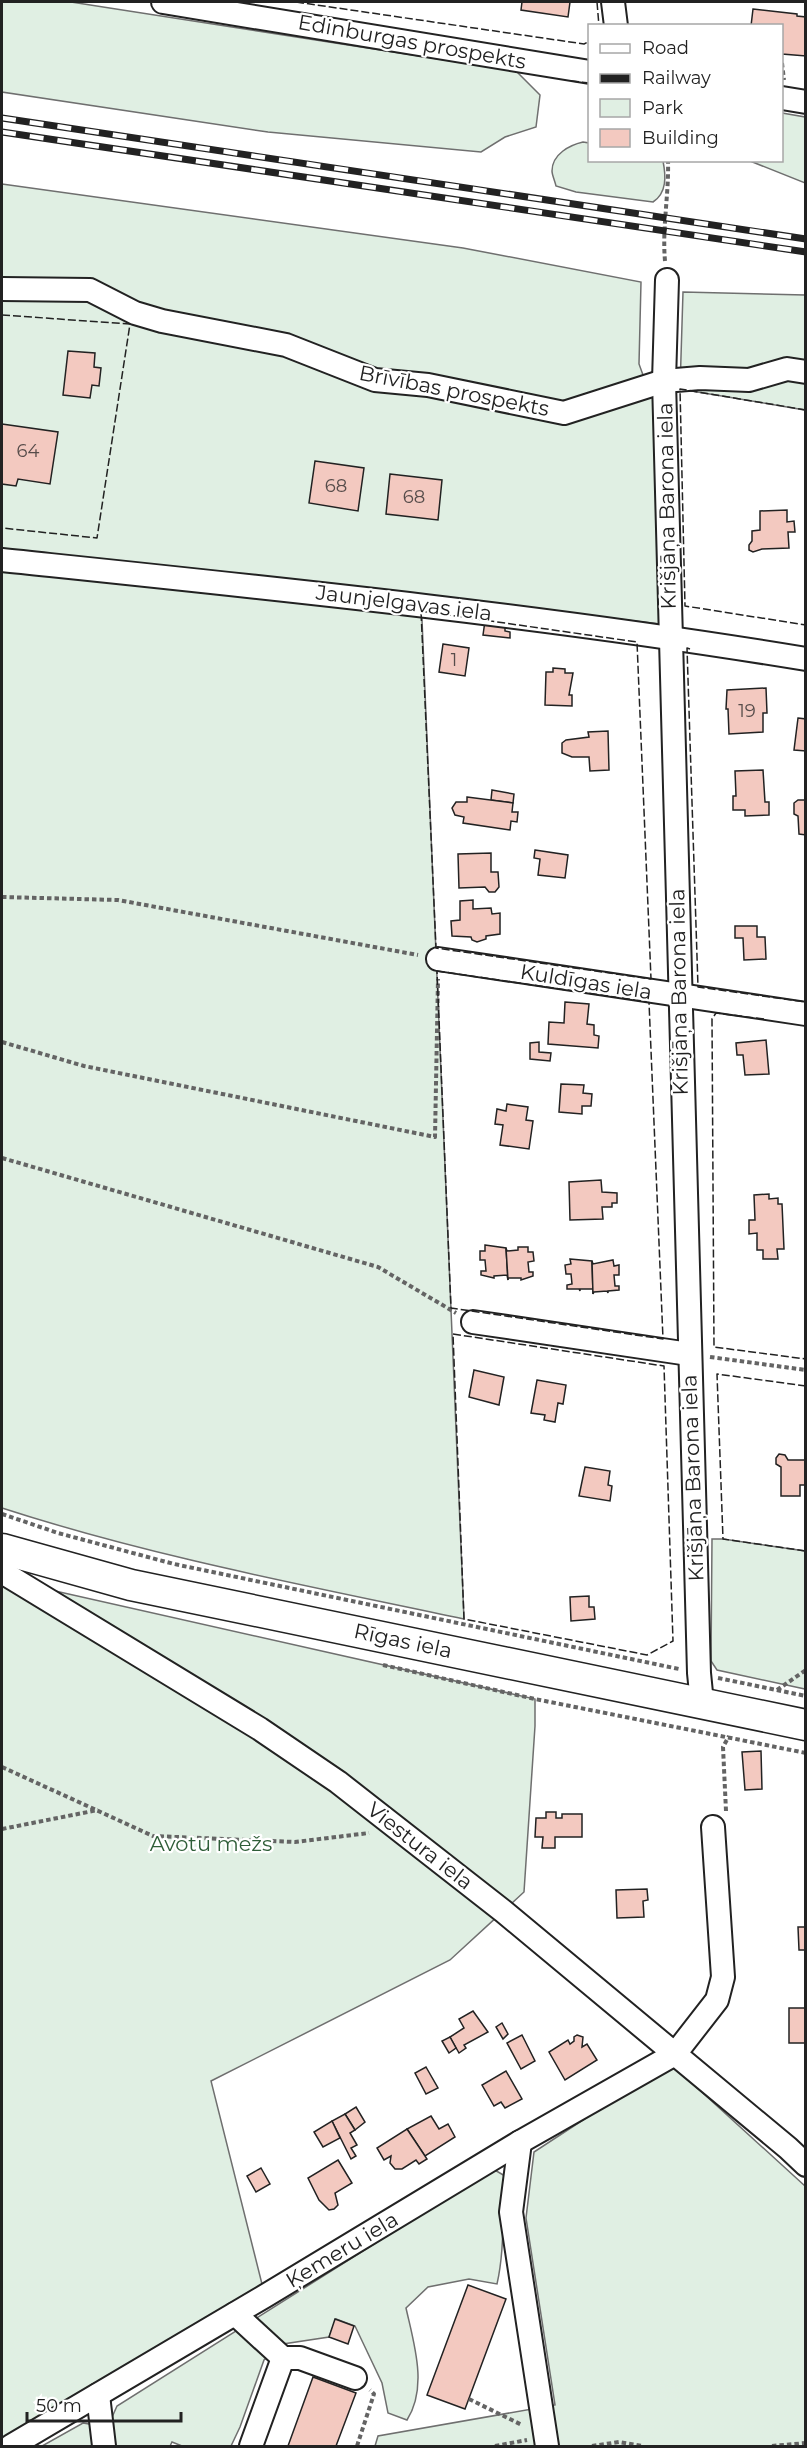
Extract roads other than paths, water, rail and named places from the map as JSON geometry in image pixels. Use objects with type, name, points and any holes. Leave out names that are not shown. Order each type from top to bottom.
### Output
[{"type":"main road","name":"Rīgas iela","points":[[2,1549],[132,1585],[806,1725]]},
{"type":"street","name":"Edinburgas prospekts","points":[[163,2],[588,72]]},
{"type":"street","points":[[613,2],[616,24]]},
{"type":"street","points":[[783,98],[806,102]]},
{"type":"street","name":"Krišjāņa Barona iela","points":[[668,280],[664,381],[670,637],[689,1354],[699,1673],[702,1703]]},
{"type":"street","name":"Brīvības prospekts","points":[[2,289],[90,290],[135,313],[162,321],[286,345],[375,380],[428,385],[564,413],[664,381],[700,378],[749,380],[787,369],[806,372]]},
{"type":"street","name":"Jaunjelgavas iela","points":[[2,560],[405,602],[670,637],[806,659]]},
{"type":"street","name":"Kuldīgas iela","points":[[438,959],[806,1014]]},
{"type":"street","points":[[472,1322],[689,1354]]},
{"type":"street","name":"Viestura iela","points":[[2,1572],[260,1729],[338,1782],[503,1911],[806,2165]]},
{"type":"street","points":[[675,2054],[717,2000],[723,1977],[713,1827]]},
{"type":"street","name":"Ķemeru iela","points":[[11,2446],[236,2314],[520,2142],[675,2054]]},
{"type":"street","points":[[520,2142],[510,2212],[546,2441]]},
{"type":"street","points":[[236,2314],[283,2358],[300,2358],[355,2378]]},
{"type":"street","points":[[251,2446],[283,2358]]},
{"type":"street","points":[[98,2395],[104,2446]]},
{"type":"railway","points":[[2,118],[806,239]]},
{"type":"railway","points":[[2,132],[806,252]]},
{"type":"park label","name":"Avotu mežs","points":[[211,1844]]}]
